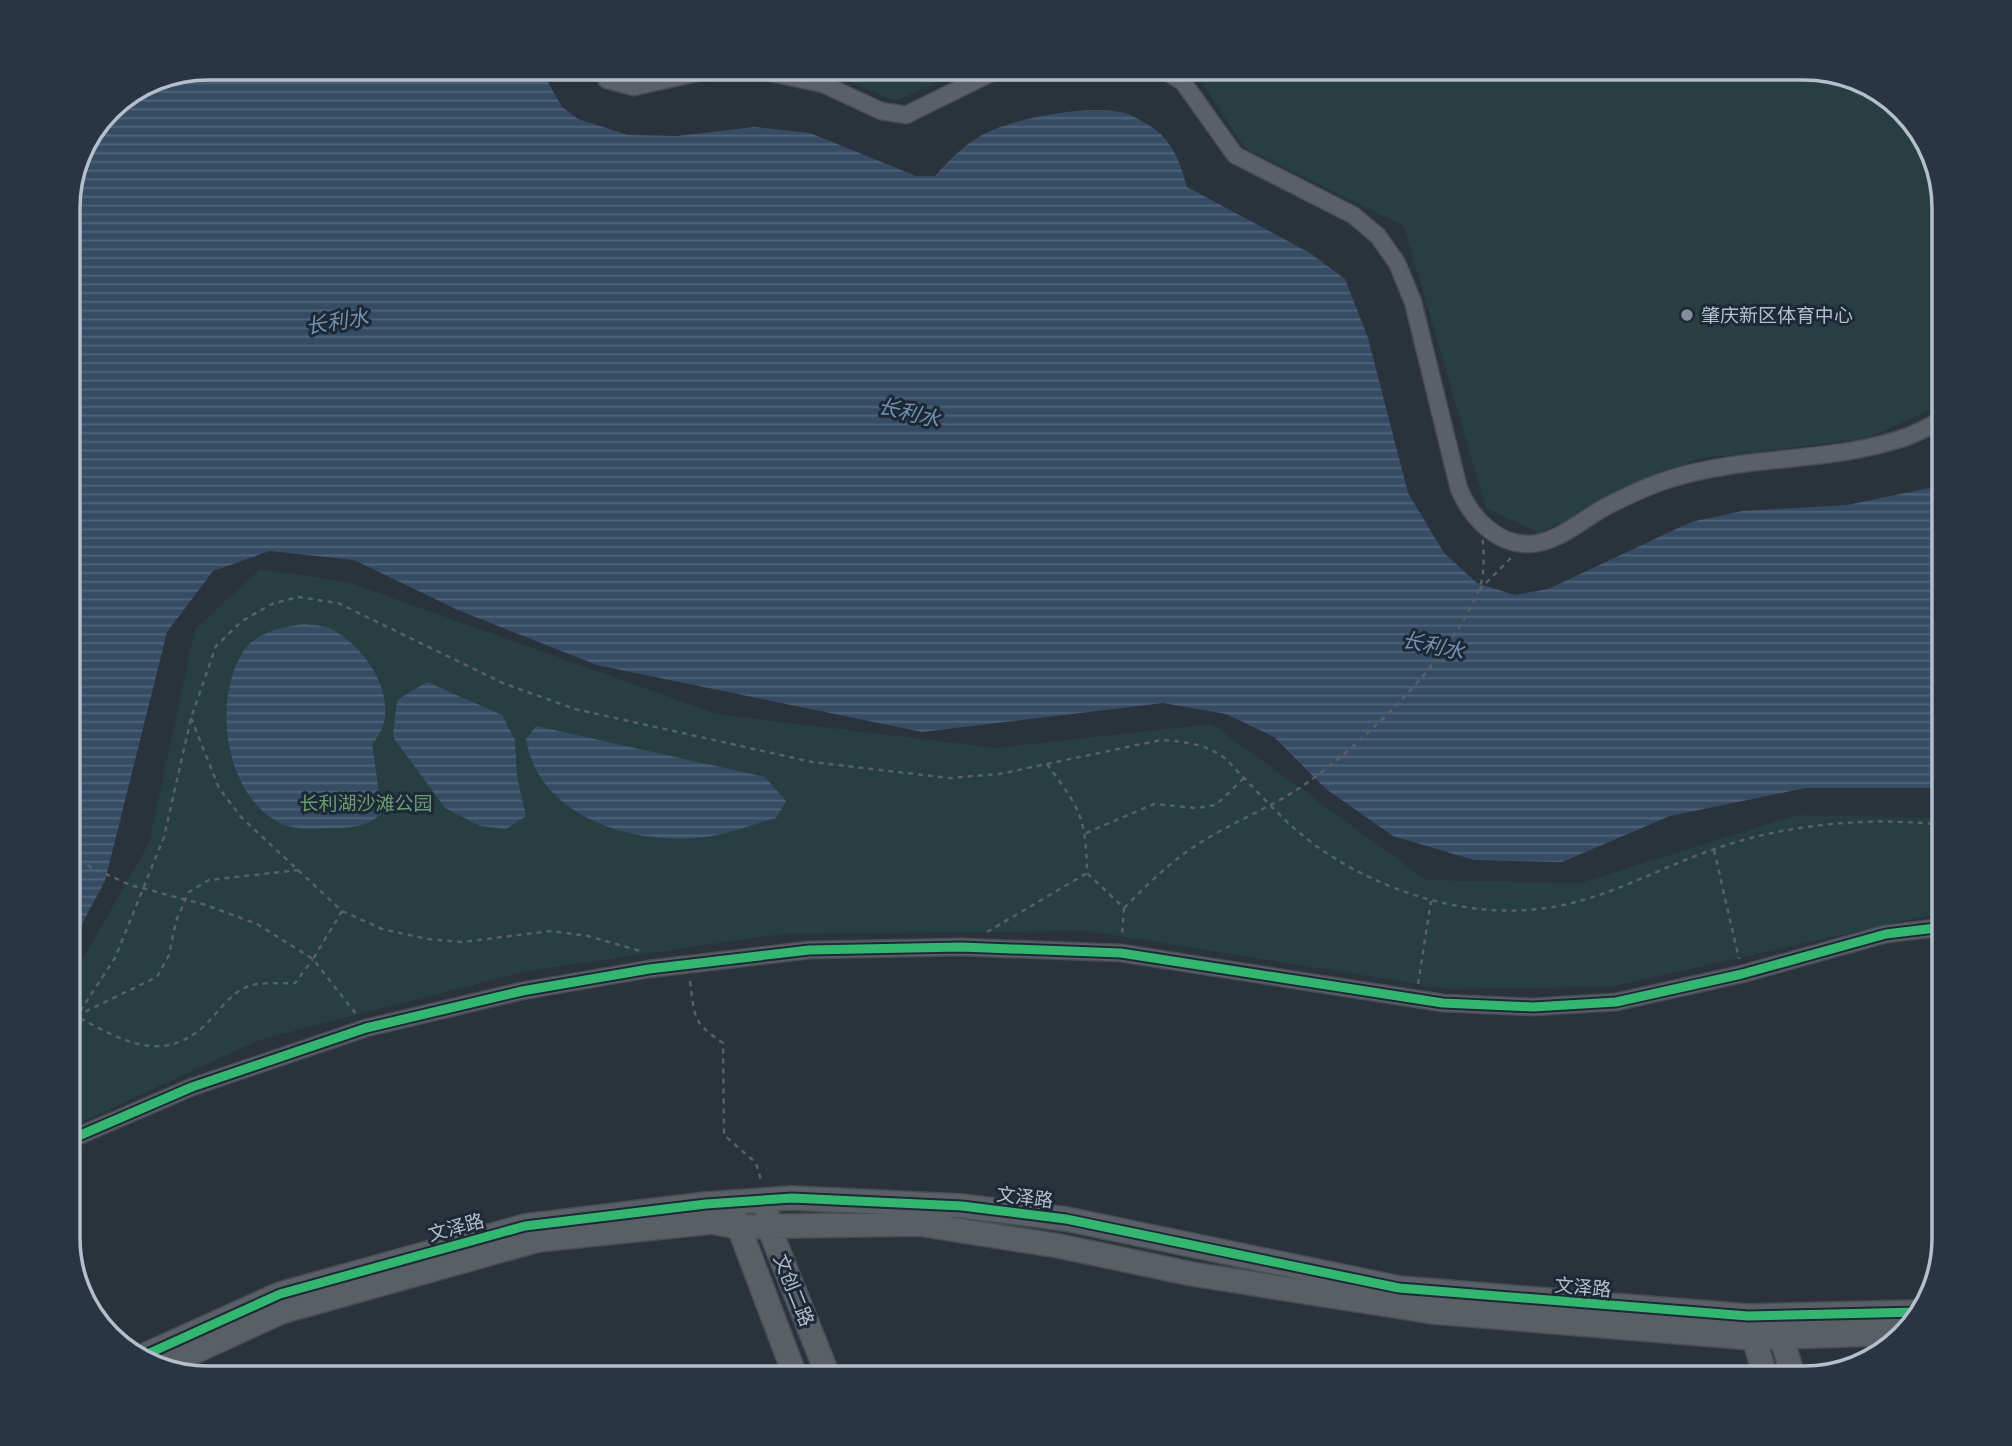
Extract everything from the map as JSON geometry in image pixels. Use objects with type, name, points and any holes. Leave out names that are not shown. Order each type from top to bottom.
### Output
[{"type":"street","points":[[607,80],[634,87],[665,80]]},
{"type":"street","points":[[802,80],[822,84],[881,111],[906,115],[977,80]]},
{"type":"street","points":[[1180,80],[1235,156],[1353,215],[1378,236],[1397,263],[1413,302],[1467,508],[1505,540],[1531,544],[1550,539],[1610,504],[1669,479],[1727,465],[1864,448],[1902,439],[1932,425]]},
{"type":"street","points":[[81,1135],[192,1087],[366,1028],[522,991],[688,965],[809,950],[961,947],[1121,954],[1443,1003],[1533,1007],[1616,1002],[1742,974],[1886,934],[1932,928]]},
{"type":"street","name":"文泽路","points":[[152,1352],[280,1294],[525,1226],[792,1198],[962,1206],[1066,1220],[1399,1288],[1750,1327]]},
{"type":"street","name":"文创二路","points":[[766,1200],[768,1224],[824,1366]]},
{"type":"street","name":"文创二路","points":[[732,1203],[737,1227],[791,1366]]},
{"type":"street","name":"文泽路","points":[[175,1361],[281,1312],[538,1240],[712,1222],[737,1227],[768,1224],[919,1224],[1059,1245],[1192,1274],[1433,1312],[1750,1327],[1906,1313]]},
{"type":"street","points":[[1777,1326],[1790,1366]]},
{"type":"street","name":"文泽路","points":[[1777,1326],[1890,1332]]},
{"type":"street","points":[[1750,1327],[1762,1366]]},
{"type":"path","points":[[1479,590],[1483,556],[1482,523]]},
{"type":"path","points":[[1121,954],[1124,908],[1193,848],[1302,786],[1355,745],[1399,702],[1440,654],[1479,590],[1503,563],[1531,544]]},
{"type":"path","points":[[81,1009],[115,958],[164,837],[191,718],[216,646],[242,621],[272,604],[298,597],[338,603],[505,684],[575,709],[813,762],[949,778],[999,774],[1161,740],[1186,741],[1219,753],[1301,835],[1343,863],[1394,887],[1432,900],[1513,912],[1562,906],[1608,894],[1714,850],[1797,828],[1869,822],[1932,825]]},
{"type":"path","points":[[191,718],[219,788],[241,817],[342,911],[382,929],[427,939],[461,942],[551,931],[588,936],[648,953]]},
{"type":"path","points":[[1047,765],[1078,807],[1086,833],[1087,873],[1124,908]]},
{"type":"path","points":[[1086,833],[1154,804],[1195,808],[1216,805],[1244,779]]},
{"type":"path","points":[[1714,850],[1742,974]]},
{"type":"path","points":[[81,863],[130,885],[206,905],[257,924],[313,958],[366,1028]]},
{"type":"path","points":[[81,1014],[157,977],[169,955],[176,921],[189,892],[209,880],[299,870]]},
{"type":"path","points":[[961,947],[1087,873]]},
{"type":"path","points":[[1415,998],[1432,900]]},
{"type":"path","points":[[81,1019],[121,1041],[148,1047],[171,1045],[194,1035],[227,999],[251,985],[295,983],[342,911]]},
{"type":"path","points":[[688,965],[694,1013],[700,1027],[723,1043],[724,1136],[756,1163],[766,1200]]},
{"type":"green space","points":[[845,80],[943,80],[895,101]]},
{"type":"green space","name":"肇庆新区体育中心","points":[[1200,80],[1803,80],[1844,87],[1874,102],[1900,124],[1925,168],[1932,209],[1932,409],[1865,439],[1697,459],[1539,533],[1486,508],[1404,226],[1245,148]]},
{"type":"green space","name":"长利湖沙滩公园","points":[[260,569],[348,582],[717,714],[996,748],[1212,724],[1426,880],[1580,883],[1797,815],[1932,818],[1932,915],[1609,987],[1448,989],[1088,931],[782,934],[526,971],[259,1040],[81,1122],[81,962],[149,843],[195,629]]},
{"type":"water","name":"长利水","points":[[209,80],[547,80],[562,107],[578,119],[628,135],[677,136],[754,127],[810,133],[916,176],[935,176],[973,141],[988,132],[1018,121],[1075,111],[1129,114],[1154,129],[1168,143],[1180,164],[1187,187],[1310,253],[1345,279],[1368,338],[1408,493],[1444,553],[1477,583],[1515,595],[1548,589],[1691,522],[1742,511],[1847,505],[1932,487],[1932,788],[1806,788],[1670,816],[1562,862],[1474,860],[1393,836],[1326,789],[1274,737],[1226,714],[1163,703],[922,732],[597,665],[460,611],[354,560],[270,551],[213,571],[167,632],[105,881],[81,926],[81,201],[90,160],[112,124],[145,98],[176,85]]},
{"type":"water","points":[[304,624],[328,628],[345,638],[370,664],[379,680],[385,714],[382,730],[372,744],[382,813],[364,824],[310,829],[280,823],[261,810],[247,792],[236,770],[229,746],[227,721],[233,672],[248,645],[262,635]]},
{"type":"water","points":[[427,682],[502,715],[515,740],[517,777],[526,816],[506,829],[480,826],[445,808],[393,737],[397,700]]},
{"type":"water","points":[[536,726],[765,777],[786,801],[776,818],[708,837],[672,839],[617,830],[591,820],[568,806],[548,788],[534,766],[526,739]]},
{"type":"cycle path","points":[[81,1135],[192,1087],[366,1028],[522,991],[649,969],[809,950],[961,947],[1121,953],[1443,1003],[1533,1007],[1616,1002],[1742,974],[1886,934],[1932,928]]},
{"type":"cycle path","points":[[152,1352],[280,1294],[525,1226],[706,1204],[792,1198],[962,1206],[1066,1219],[1399,1288],[1748,1316],[1907,1312]]},
{"type":"place","name":"肇庆新区体育中心","points":[[1687,315]]}]
